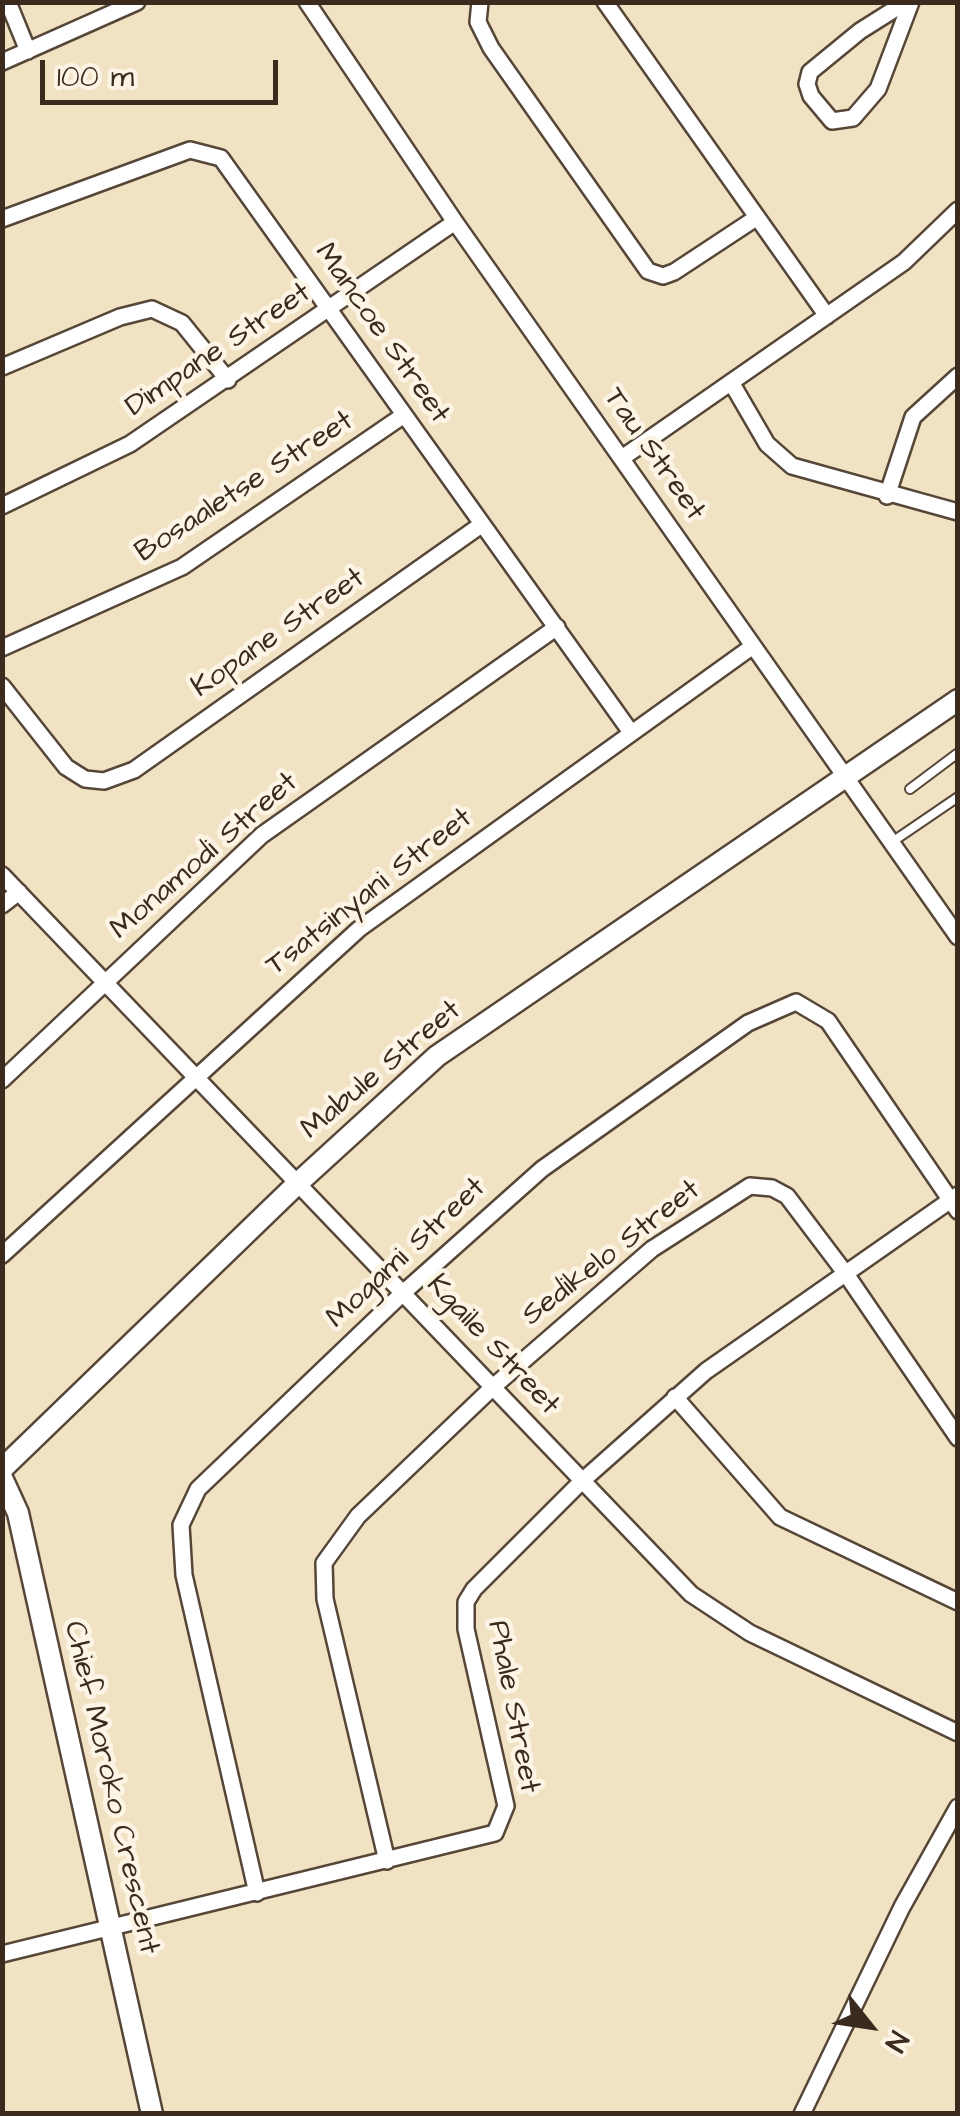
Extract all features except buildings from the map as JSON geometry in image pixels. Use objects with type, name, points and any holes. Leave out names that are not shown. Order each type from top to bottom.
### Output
[{"type":"street","points":[[8,2],[28,51]]},
{"type":"street","points":[[2,62],[137,2]]},
{"type":"street","name":"Tau Street","points":[[307,2],[455,222],[958,937]]},
{"type":"street","points":[[480,2],[478,22],[491,48],[648,271],[662,276],[674,272],[756,218]]},
{"type":"street","points":[[605,2],[827,316]]},
{"type":"street","points":[[909,2],[878,89],[853,118],[832,121],[812,96],[807,84],[810,72],[860,32],[909,2]]},
{"type":"street","name":"Mancoe Street","points":[[2,219],[190,150],[209,152],[233,171],[630,731]]},
{"type":"street","points":[[622,458],[904,262],[958,210]]},
{"type":"street","name":"Dimpane Street","points":[[2,506],[112,456],[455,222]]},
{"type":"street","points":[[2,367],[120,317],[152,309],[182,323],[228,380]]},
{"type":"street","points":[[888,496],[913,417],[958,376]]},
{"type":"street","points":[[731,382],[777,457],[806,473],[958,512]]},
{"type":"street","name":"Bosaaletse Street","points":[[2,648],[182,567],[404,415]]},
{"type":"street","name":"Kopane Street","points":[[2,686],[66,767],[85,778],[104,781],[134,770],[481,524]]},
{"type":"street","name":"Monamodi Street","points":[[2,1080],[262,836],[557,627]]},
{"type":"street","name":"Tsatsinyani Street","points":[[2,1256],[358,928],[753,646]]},
{"type":"street","name":"Mabule Street","points":[[2,1469],[298,1182],[437,1056],[958,700]]},
{"type":"street","name":"Kgaile Street","points":[[2,875],[194,1079],[404,1292],[581,1482],[719,1617],[958,1733]]},
{"type":"street","points":[[2,906],[18,892]]},
{"type":"street","name":"Mogami Street","points":[[257,1893],[184,1574],[181,1525],[198,1489],[505,1200],[591,1131],[748,1023],[796,1002],[828,1021],[955,1202]]},
{"type":"street","name":"Sedikelo Street","points":[[387,1861],[324,1599],[324,1564],[358,1516],[492,1387],[652,1250],[750,1186],[772,1188],[787,1196],[846,1274],[958,1438]]},
{"type":"street","name":"Phale Street","points":[[2,1954],[480,1839],[494,1832],[506,1806],[466,1630],[466,1602],[500,1560],[675,1397],[846,1274],[955,1202]]},
{"type":"street","points":[[675,1397],[780,1516],[958,1602]]},
{"type":"street","name":"Chief Moroko Crescent","points":[[2,1478],[18,1513],[152,2114]]},
{"type":"street","points":[[802,2114],[902,1907],[958,1807]]},
{"type":"lane","points":[[910,790],[958,753]]},
{"type":"lane","points":[[892,842],[958,797]]}]
